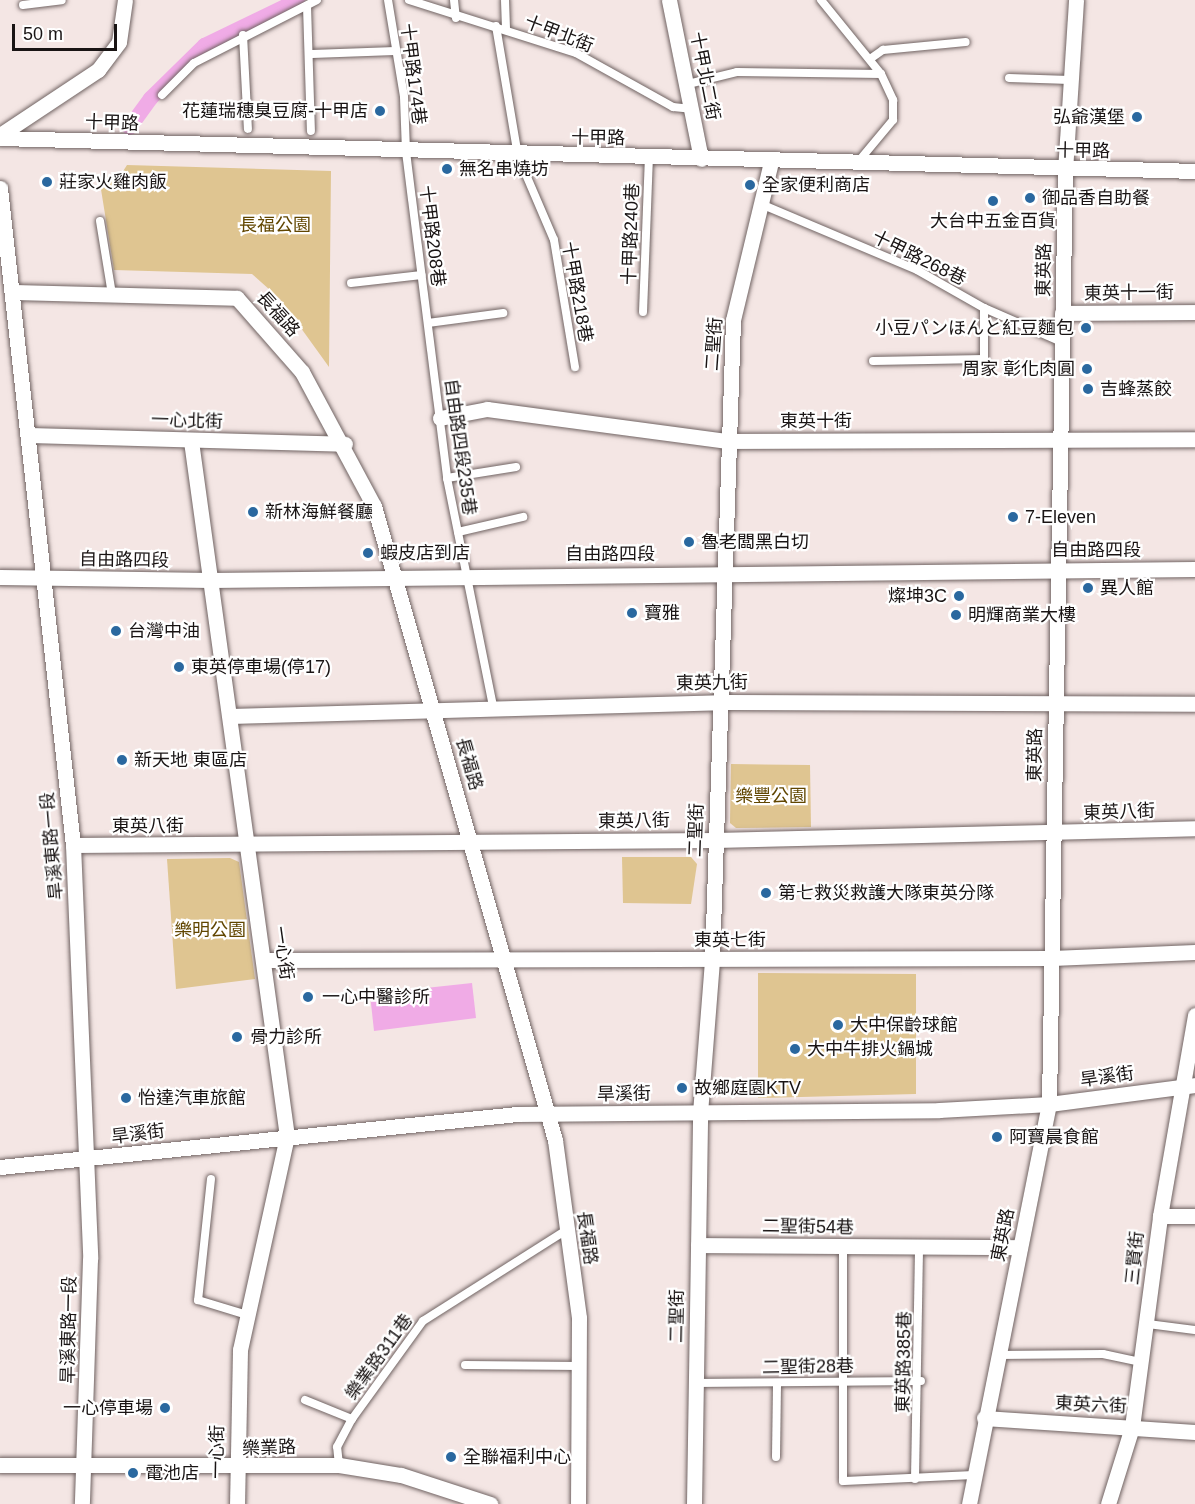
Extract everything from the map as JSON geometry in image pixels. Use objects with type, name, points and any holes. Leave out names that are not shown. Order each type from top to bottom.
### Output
[{"type":"street","points":[[0,136],[98,70],[119,42],[125,0]]},
{"type":"street","name":"十甲北二街","points":[[669,0],[688,84],[701,159]]},
{"type":"street","name":"東英路","points":[[969,1504],[984,1418],[999,1355],[1049,1104],[1065,171],[1076,0]]},
{"type":"street","name":"十甲路","points":[[0,136],[518,156],[701,159],[1065,171],[1195,171]]},
{"type":"street","name":"二聖街","points":[[694,1504],[700,1113],[712,960],[733,320],[771,162]]},
{"type":"street","name":"旱溪東路一段","points":[[0,188],[73,845],[89,1159],[85,1465],[82,1504]]},
{"type":"street","name":"長福路","points":[[12,292],[237,298],[302,372],[345,444],[374,506],[393,577],[434,709],[548,1115],[579,1318],[578,1504]]},
{"type":"street","name":"東英十一街","points":[[1062,313],[1195,312]]},
{"type":"street","name":"東英十街","points":[[440,418],[488,409],[728,441],[1195,439]]},
{"type":"street","name":"一心北街","points":[[28,435],[345,444]]},
{"type":"street","name":"一心街","points":[[191,441],[288,1136],[247,1315],[238,1366],[237,1504]]},
{"type":"street","name":"自由路四段","points":[[0,577],[211,580],[469,574],[1195,569]]},
{"type":"street","name":"東英九街","points":[[230,716],[720,702],[1195,704]]},
{"type":"street","name":"東英八街","points":[[73,845],[715,840],[1053,834],[1195,828]]},
{"type":"street","name":"東英七街","points":[[264,960],[1052,958],[1195,952]]},
{"type":"street","name":"三賢街","points":[[1108,1504],[1132,1427],[1148,1324],[1160,1216],[1188,1085],[1195,1015]]},
{"type":"street","name":"旱溪街","points":[[0,1167],[288,1136],[548,1115],[1049,1104],[1188,1085]]},
{"type":"street","points":[[1160,1216],[1195,1216]]},
{"type":"street","name":"二聖街54巷","points":[[698,1245],[1020,1247]]},
{"type":"street","name":"東英六街","points":[[984,1418],[1195,1432]]},
{"type":"street","name":"樂業路","points":[[0,1465],[236,1468],[339,1465],[401,1475],[490,1504]]},
{"type":"lane","points":[[23,5],[62,0]]},
{"type":"lane","points":[[162,95],[194,63],[243,35],[317,0]]},
{"type":"lane","name":"十甲路174巷","points":[[388,0],[404,97],[406,152]]},
{"type":"lane","name":"十甲北街","points":[[410,0],[456,18],[496,26],[576,53],[673,106],[692,109]]},
{"type":"lane","points":[[454,0],[456,18]]},
{"type":"lane","points":[[505,0],[506,29]]},
{"type":"lane","points":[[821,0],[881,74],[894,100],[893,120],[856,164]]},
{"type":"lane","points":[[307,6],[312,54],[311,131]]},
{"type":"lane","name":"十甲路218巷","points":[[496,26],[518,156],[554,240],[575,367]]},
{"type":"lane","points":[[243,35],[248,129]]},
{"type":"lane","points":[[870,59],[884,50],[966,42]]},
{"type":"lane","points":[[312,54],[395,51]]},
{"type":"lane","points":[[688,84],[737,72],[881,74]]},
{"type":"lane","points":[[1009,78],[1070,80]]},
{"type":"lane","name":"十甲路208巷","points":[[406,152],[428,323]]},
{"type":"lane","name":"十甲路240巷","points":[[643,312],[649,158]]},
{"type":"lane","name":"十甲路268巷","points":[[761,204],[917,270],[984,308],[1062,342]]},
{"type":"lane","points":[[100,221],[112,294]]},
{"type":"lane","points":[[351,283],[422,276]]},
{"type":"lane","points":[[873,361],[984,359],[984,308]]},
{"type":"lane","points":[[428,323],[503,313]]},
{"type":"lane","name":"自由路四段235巷","points":[[428,323],[447,478],[469,574],[493,707]]},
{"type":"lane","points":[[447,478],[516,466]]},
{"type":"lane","points":[[458,532],[523,517]]},
{"type":"lane","points":[[211,1179],[198,1300],[247,1315]]},
{"type":"lane","name":"樂業路311巷","points":[[339,1465],[337,1447],[352,1419],[423,1321],[565,1231]]},
{"type":"lane","name":"東英路385巷","points":[[915,1479],[921,1381],[919,1246]]},
{"type":"lane","points":[[843,1247],[843,1481],[975,1475]]},
{"type":"lane","points":[[1148,1324],[1195,1330]]},
{"type":"lane","points":[[999,1355],[1103,1354],[1141,1362]]},
{"type":"lane","points":[[465,1365],[579,1366]]},
{"type":"lane","name":"二聖街28巷","points":[[695,1383],[921,1381]]},
{"type":"lane","points":[[776,1456],[777,1383]]},
{"type":"lane","points":[[305,1400],[352,1419]]},
{"type":"green space","name":"長福公園","points":[[127,165],[331,171],[329,367],[280,299],[252,274],[114,270],[99,177],[120,176]]},
{"type":"green space","name":"樂豐公園","points":[[731,764],[810,765],[811,827],[736,828],[730,823]]},
{"type":"green space","points":[[622,857],[691,857],[697,864],[691,904],[623,903]]},
{"type":"green space","name":"樂明公園","points":[[230,858],[239,862],[255,979],[176,989],[167,859]]},
{"type":"green space","name":"大中保齡球館","points":[[758,973],[916,974],[916,1094],[758,1098]]},
{"type":"shaded area","points":[[472,983],[476,1018],[374,1031],[370,994]]},
{"type":"waterway","points":[[129,127],[150,98],[204,45],[297,0]]},
{"type":"place","name":"花蓮瑞穗臭豆腐-十甲店","points":[[380,111]]},
{"type":"place","name":"弘爺漢堡","points":[[1137,117]]},
{"type":"place","name":"無名串燒坊","points":[[447,169]]},
{"type":"place","name":"莊家火雞肉飯","points":[[47,182]]},
{"type":"place","name":"全家便利商店","points":[[750,185]]},
{"type":"place","name":"御品香自助餐","points":[[1030,198]]},
{"type":"place","name":"大台中五金百貨","points":[[993,201]]},
{"type":"place","name":"小豆パンほんと紅豆麵包","points":[[1086,328]]},
{"type":"place","name":"周家 彰化肉圓","points":[[1087,369]]},
{"type":"place","name":"吉蜂蒸餃","points":[[1088,389]]},
{"type":"place","name":"新林海鮮餐廳","points":[[253,512]]},
{"type":"place","name":"7-Eleven","points":[[1013,517]]},
{"type":"place","name":"魯老闆黑白切","points":[[689,542]]},
{"type":"place","name":"蝦皮店到店","points":[[368,553]]},
{"type":"place","name":"異人館","points":[[1088,588]]},
{"type":"place","name":"燦坤3C","points":[[959,596]]},
{"type":"place","name":"寶雅","points":[[632,613]]},
{"type":"place","name":"明輝商業大樓","points":[[956,615]]},
{"type":"place","name":"台灣中油","points":[[116,631]]},
{"type":"place","name":"東英停車場(停17)","points":[[179,667]]},
{"type":"place","name":"新天地 東區店","points":[[122,760]]},
{"type":"place","name":"第七救災救護大隊東英分隊","points":[[766,893]]},
{"type":"place","name":"一心中醫診所","points":[[308,997]]},
{"type":"place","name":"大中保齡球館","points":[[838,1025]]},
{"type":"place","name":"骨力診所","points":[[237,1037]]},
{"type":"place","name":"大中牛排火鍋城","points":[[795,1049]]},
{"type":"place","name":"故鄉庭園KTV","points":[[682,1088]]},
{"type":"place","name":"怡達汽車旅館","points":[[126,1098]]},
{"type":"place","name":"阿寶晨食館","points":[[997,1137]]},
{"type":"place","name":"一心停車場","points":[[165,1408]]},
{"type":"place","name":"全聯福利中心","points":[[451,1457]]},
{"type":"place","name":"電池店","points":[[133,1473]]}]
